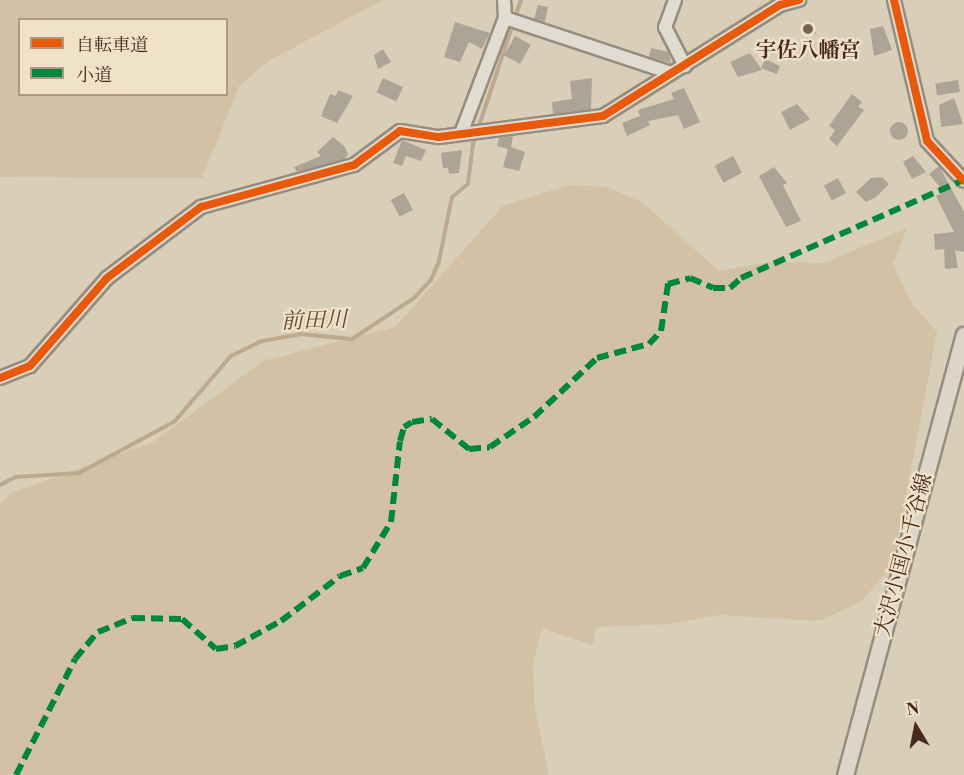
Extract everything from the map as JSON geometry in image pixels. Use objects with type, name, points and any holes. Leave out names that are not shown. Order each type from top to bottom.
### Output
[{"type":"main road","name":"大沢小国小千谷線","points":[[845,775],[964,335]]},
{"type":"street","points":[[462,131],[505,18],[504,0]]},
{"type":"street","points":[[675,0],[664,27],[684,66]]},
{"type":"street","points":[[0,378],[30,366],[107,278],[201,207],[354,165],[400,131],[439,137],[462,131],[603,116],[780,5],[799,0]]},
{"type":"street","points":[[894,0],[927,141],[964,181]]},
{"type":"street","points":[[505,18],[671,73]]},
{"type":"shaded area","points":[[0,0],[383,0],[270,60],[239,86],[202,178],[0,177]]},
{"type":"shaded area","points":[[569,185],[607,187],[643,203],[719,271],[770,262],[824,263],[907,228],[893,264],[911,302],[937,332],[893,564],[863,600],[820,621],[719,615],[671,624],[596,627],[593,645],[542,628],[533,664],[535,709],[549,775],[0,775],[0,504],[11,493],[153,442],[263,361],[395,327],[503,206]]},
{"type":"building","points":[[538,5],[548,7],[545,22],[534,19]]},
{"type":"building","name":"宇佐八幡宮","points":[[811,20],[816,34],[807,38],[802,23]]},
{"type":"building","points":[[455,22],[490,33],[482,49],[469,42],[460,62],[444,57]]},
{"type":"building","points":[[883,26],[892,50],[874,56],[870,29]]},
{"type":"building","points":[[515,36],[531,45],[520,64],[504,55]]},
{"type":"building","points":[[651,48],[669,52],[671,63],[649,57]]},
{"type":"building","points":[[383,49],[391,62],[378,69],[374,55]]},
{"type":"building","points":[[750,53],[762,70],[738,77],[730,62]]},
{"type":"building","points":[[765,59],[780,66],[777,74],[761,68]]},
{"type":"building","points":[[383,78],[403,87],[397,102],[376,93]]},
{"type":"building","points":[[592,78],[591,109],[553,114],[552,102],[572,99],[570,81]]},
{"type":"building","points":[[958,80],[960,92],[937,95],[935,84]]},
{"type":"building","points":[[684,88],[700,122],[684,129],[678,115],[648,121],[650,125],[627,136],[622,123],[640,116],[638,110],[674,99],[671,93]]},
{"type":"building","points":[[338,90],[353,96],[337,123],[321,116],[330,94],[336,96]]},
{"type":"building","points":[[852,94],[862,102],[858,107],[864,110],[837,146],[829,139],[835,130],[829,126]]},
{"type":"building","points":[[954,98],[963,124],[941,127],[939,105]]},
{"type":"building","points":[[797,104],[810,119],[790,130],[781,112]]},
{"type":"building","points":[[899,122],[905,125],[908,131],[905,137],[899,140],[893,137],[890,131],[893,125]]},
{"type":"building","points":[[513,136],[511,147],[525,152],[519,171],[503,167],[508,149],[497,146],[499,138]]},
{"type":"building","points":[[333,137],[345,147],[348,155],[344,159],[297,172],[294,167],[321,156],[317,152]]},
{"type":"building","points":[[402,140],[426,150],[421,161],[406,156],[402,166],[393,163]]},
{"type":"building","points":[[462,150],[459,173],[449,174],[448,168],[443,168],[441,153]]},
{"type":"building","points":[[733,156],[742,173],[723,183],[714,166]]},
{"type":"building","points":[[913,156],[926,172],[912,179],[903,162]]},
{"type":"building","points":[[939,166],[964,212],[964,252],[955,250],[958,268],[945,269],[944,249],[935,250],[934,234],[954,232],[936,196],[944,192],[929,174]]},
{"type":"building","points":[[774,167],[787,183],[783,185],[801,221],[786,227],[759,176]]},
{"type":"building","points":[[882,177],[889,184],[876,197],[866,202],[856,192],[871,178]]},
{"type":"building","points":[[838,178],[846,193],[832,201],[824,186]]},
{"type":"building","points":[[404,193],[413,210],[400,217],[391,200]]},
{"type":"waterway","name":"前田川","points":[[0,485],[16,477],[79,473],[175,421],[231,356],[262,341],[300,334],[352,339],[414,298],[431,280],[439,261],[452,197],[468,184],[473,144],[521,0]]},
{"type":"marked path","points":[[16,775],[75,659],[98,632],[133,618],[182,619],[216,649],[235,646],[281,621],[340,576],[363,568],[391,522],[400,441],[404,427],[412,422],[432,419],[469,449],[490,447],[534,417],[597,358],[649,344],[661,331],[668,284],[690,278],[713,288],[730,288],[741,278],[963,180]]},
{"type":"cycle path","points":[[0,378],[30,366],[107,278],[201,207],[354,165],[400,131],[439,137],[603,116],[780,5],[799,0]]},
{"type":"cycle path","points":[[894,0],[927,141],[964,181]]},
{"type":"place","name":"宇佐八幡宮","points":[[808,29]]}]
